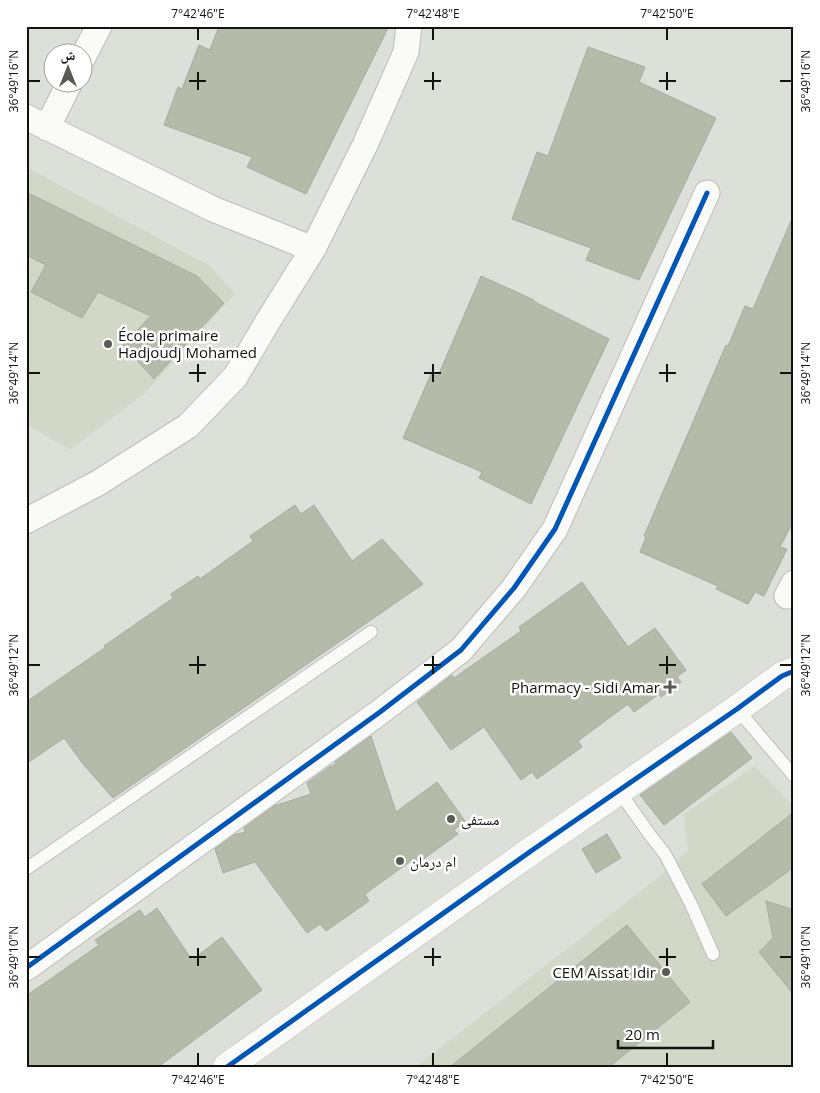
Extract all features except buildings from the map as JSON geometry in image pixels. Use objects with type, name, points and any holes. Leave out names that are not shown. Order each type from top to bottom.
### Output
[{"type":"street","points":[[91,42],[99,26]]},
{"type":"street","points":[[26,521],[98,483],[188,426],[235,377],[313,249],[365,145],[406,52],[409,26]]},
{"type":"street","points":[[62,92],[37,123],[213,209],[313,249]]},
{"type":"street","points":[[26,968],[380,712],[461,650],[514,588],[555,529],[707,193]]},
{"type":"street","points":[[227,1067],[782,676],[794,671]]},
{"type":"lane","points":[[26,868],[371,632]]},
{"type":"lane","points":[[737,709],[794,776]]},
{"type":"lane","points":[[619,791],[665,854],[691,904],[713,954]]},
{"type":"shaded area","name":"École primaire Hadjoudj Mohamed","points":[[26,167],[210,266],[235,294],[144,394],[70,450],[26,424]]},
{"type":"shaded area","name":"CEM Aissat Idir","points":[[755,766],[794,807],[794,1067],[416,1067],[660,876],[688,850],[684,814]]},
{"type":"cycle path","points":[[26,968],[380,712],[461,650],[514,588],[555,529],[707,193]]},
{"type":"cycle path","points":[[227,1067],[531,851],[782,676],[794,671]]},
{"type":"place","name":"École primaire Hadjoudj Mohamed","points":[[108,344]]},
{"type":"place","name":"Pharmacy - Sidi Amar","points":[[670,687]]},
{"type":"place","name":"مستفى","points":[[451,819]]},
{"type":"place","name":"ام درمان","points":[[400,861]]},
{"type":"place","name":"CEM Aissat Idir","points":[[666,972]]}]
